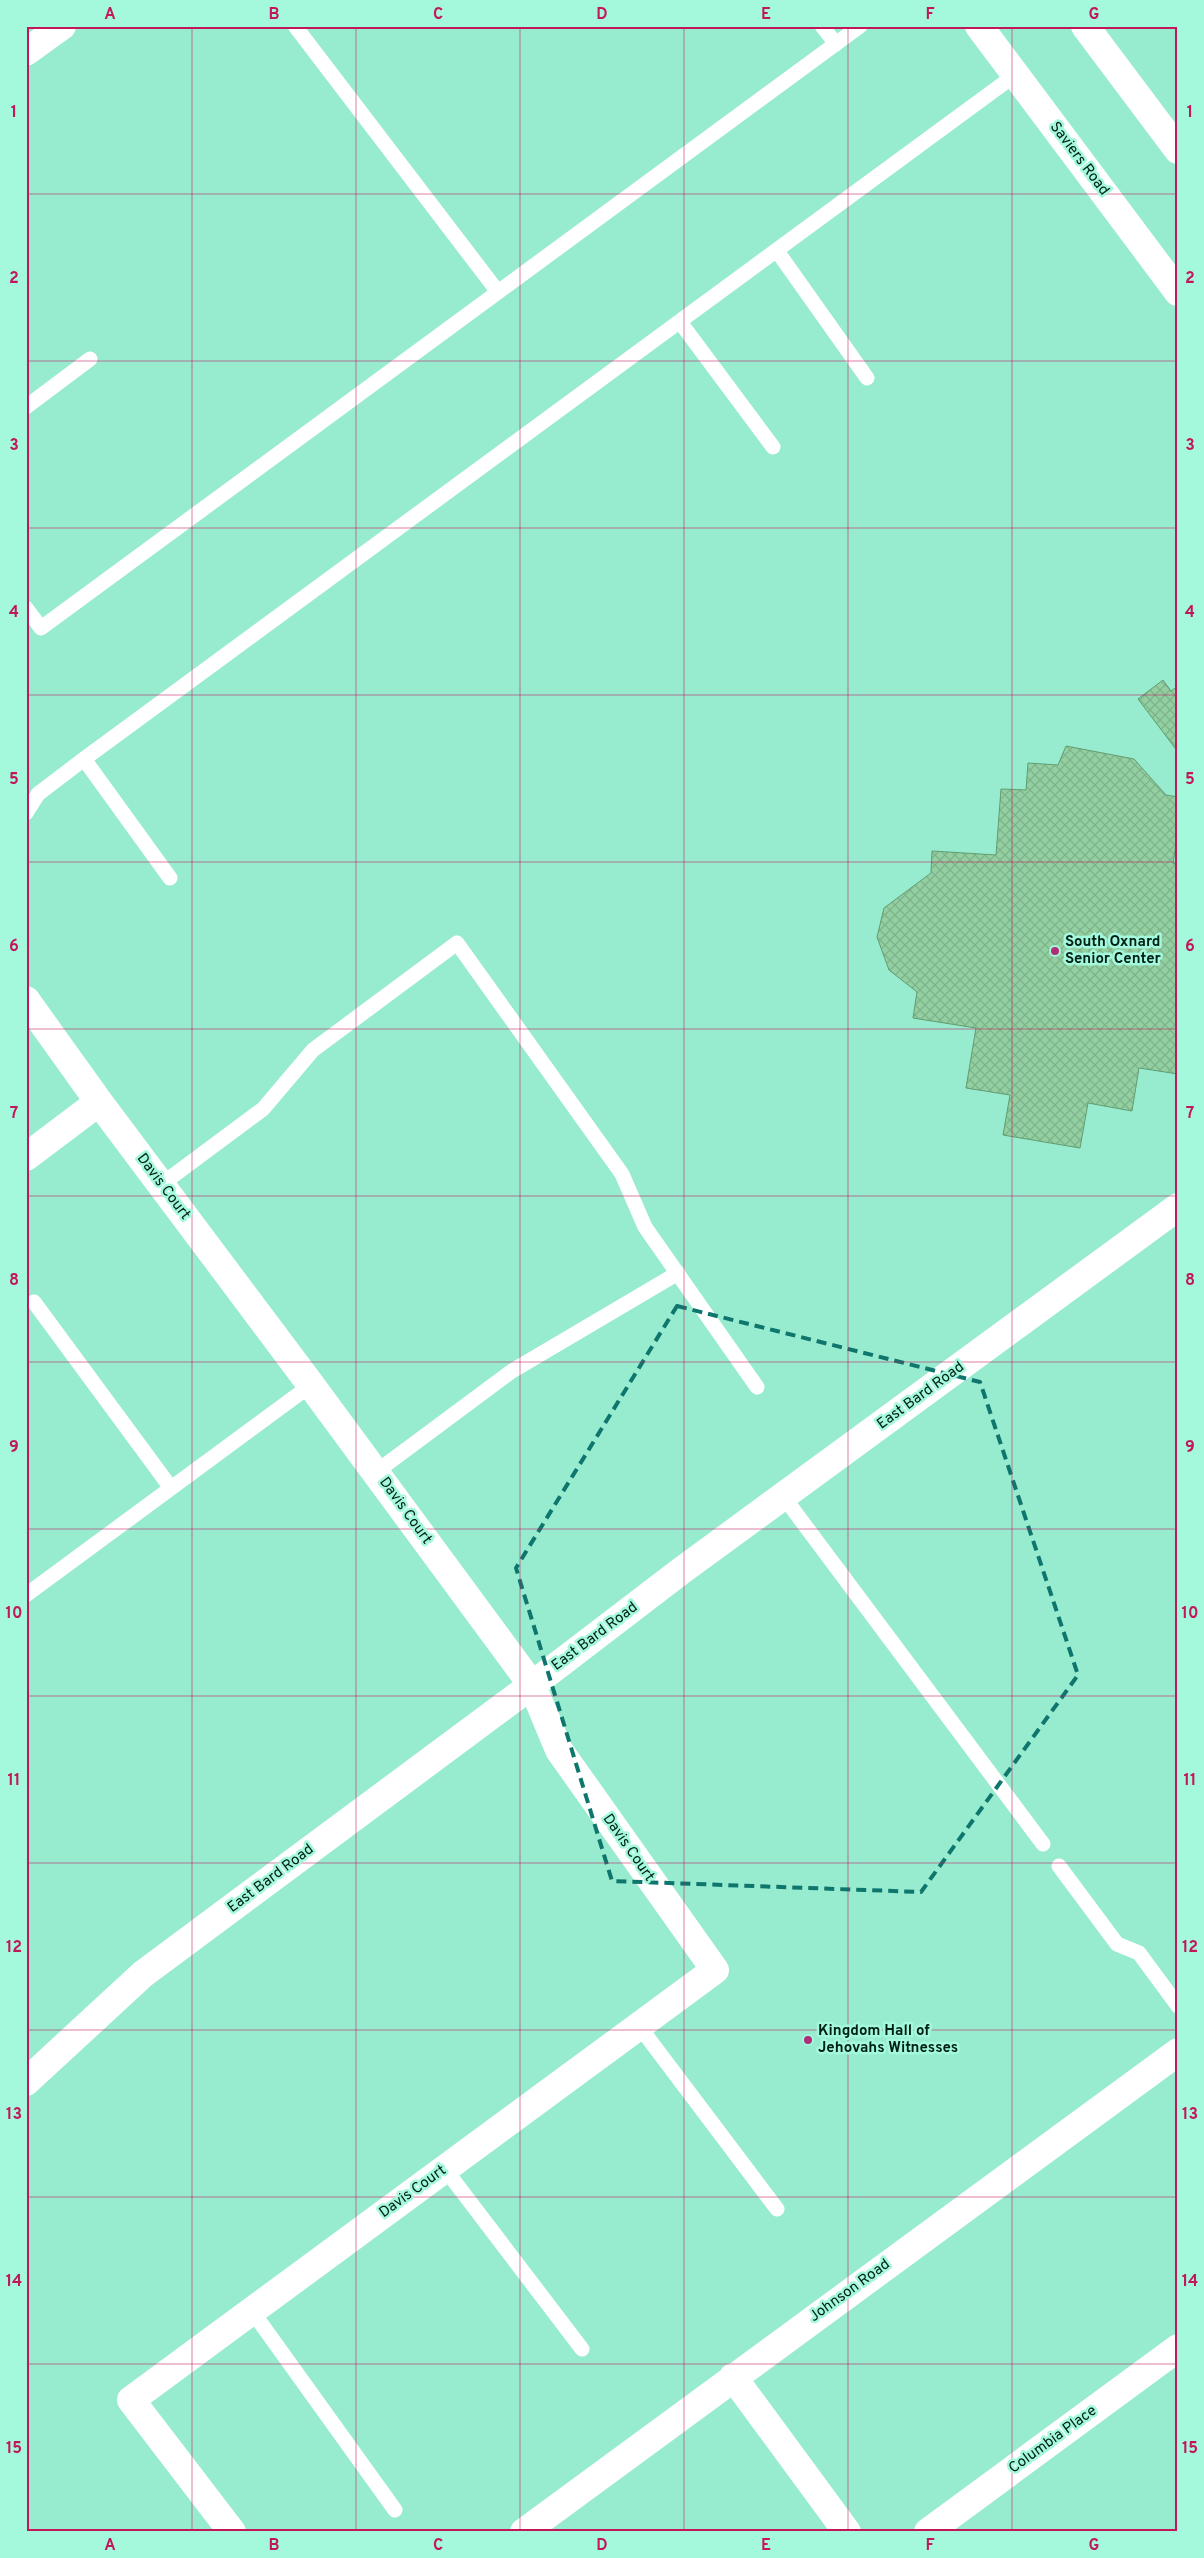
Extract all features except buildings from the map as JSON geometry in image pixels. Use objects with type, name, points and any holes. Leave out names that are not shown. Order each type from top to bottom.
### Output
[{"type":"street","points":[[26,52],[62,26]]},
{"type":"street","name":"Saviers Road","points":[[979,26],[1178,292]]},
{"type":"street","points":[[1085,26],[1178,150]]},
{"type":"street","name":"Davis Court","points":[[26,1000],[99,1102],[376,1472],[532,1685],[558,1750],[715,1970],[130,2400],[232,2532]]},
{"type":"street","points":[[26,1158],[99,1102]]},
{"type":"street","name":"East Bard Road","points":[[26,2082],[143,1974],[783,1496],[1178,1207]]},
{"type":"street","name":"Johnson Road","points":[[524,2532],[732,2377],[1178,2052]]},
{"type":"street","name":"Columbia Place","points":[[928,2532],[1178,2348]]},
{"type":"street","points":[[732,2377],[846,2532]]},
{"type":"lane","points":[[295,26],[498,292]]},
{"type":"lane","points":[[822,26],[836,44]]},
{"type":"lane","points":[[26,608],[41,628],[860,26]]},
{"type":"lane","points":[[26,813],[38,794],[84,759],[777,251],[1015,74]]},
{"type":"lane","points":[[777,251],[867,378]]},
{"type":"lane","points":[[680,322],[773,447]]},
{"type":"lane","points":[[26,407],[90,359]]},
{"type":"lane","points":[[84,759],[170,878]]},
{"type":"lane","points":[[162,1184],[263,1109],[314,1050],[457,942],[622,1174],[645,1227],[757,1387]]},
{"type":"lane","points":[[376,1472],[512,1371],[678,1273]]},
{"type":"lane","points":[[34,1302],[171,1488]]},
{"type":"lane","points":[[26,1595],[311,1385]]},
{"type":"lane","points":[[783,1496],[1043,1844]]},
{"type":"lane","points":[[1059,1866],[1116,1944],[1139,1953],[1178,2006]]},
{"type":"lane","points":[[639,2026],[777,2209]]},
{"type":"lane","points":[[445,2169],[582,2349]]},
{"type":"lane","points":[[252,2312],[395,2510]]},
{"type":"highlighted area","points":[[677,1306],[980,1382],[1078,1675],[921,1892],[612,1881],[516,1568]]},
{"type":"place","name":"South Oxnard Senior Center","points":[[1055,951]]},
{"type":"place","name":"Kingdom Hall of Jehovahs Witnesses","points":[[808,2040]]}]
